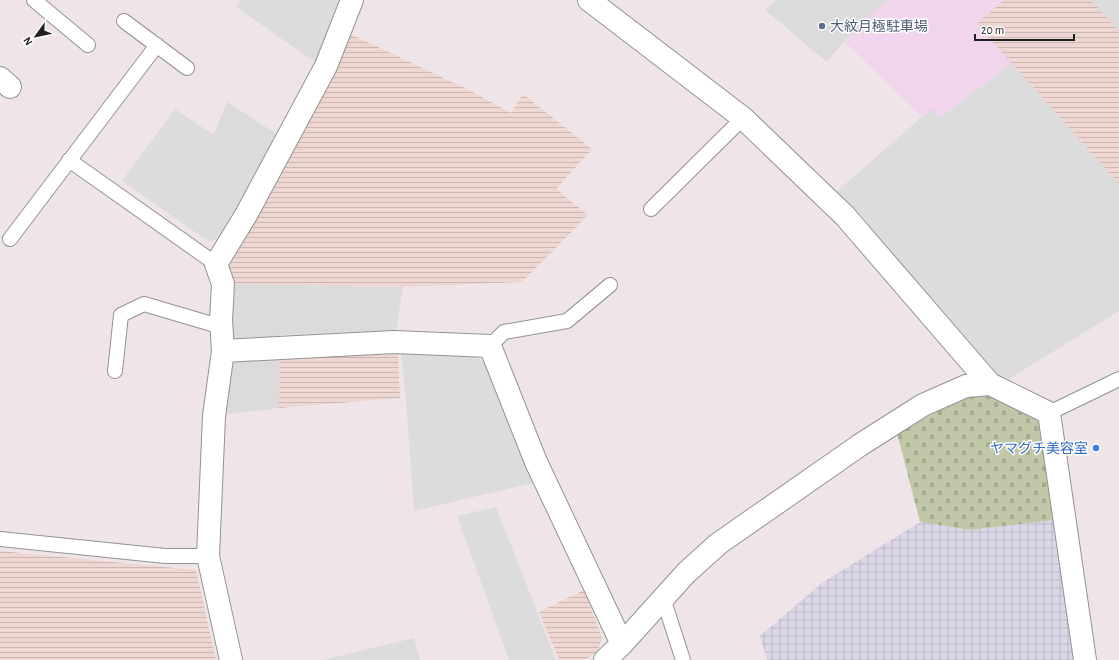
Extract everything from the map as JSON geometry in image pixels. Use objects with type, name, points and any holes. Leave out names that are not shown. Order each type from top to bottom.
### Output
[{"type":"street","points":[[231,660],[208,556],[214,416],[223,351],[222,327],[224,284],[216,264],[246,215],[326,66],[352,0]]},
{"type":"street","points":[[589,0],[743,118],[845,216],[990,384],[1049,414],[1085,660]]},
{"type":"street","points":[[223,351],[394,342],[490,346],[536,462],[622,644]]},
{"type":"street","points":[[605,660],[622,644],[686,573],[718,544],[860,445],[923,405],[966,386],[990,384]]},
{"type":"lane","points":[[34,0],[88,45]]},
{"type":"lane","points":[[124,22],[187,68]]},
{"type":"lane","points":[[10,240],[156,45]]},
{"type":"lane","points":[[651,209],[743,118]]},
{"type":"lane","points":[[69,160],[216,264]]},
{"type":"lane","points":[[490,346],[504,332],[567,321],[610,285]]},
{"type":"lane","points":[[115,372],[120,315],[144,304],[222,327]]},
{"type":"lane","points":[[1049,414],[1119,379]]},
{"type":"lane","points":[[0,539],[165,556],[208,556]]},
{"type":"lane","points":[[663,598],[683,660]]},
{"type":"shaded area","points":[[241,0],[341,0],[315,62],[236,7]]},
{"type":"shaded area","name":"大紋月極駐車場","points":[[776,0],[887,0],[844,41],[827,62],[765,10]]},
{"type":"shaded area","points":[[887,0],[1004,0],[977,24],[1012,63],[941,117],[932,109],[922,117],[844,41]]},
{"type":"shaded area","points":[[1004,0],[1091,0],[1119,31],[1119,184],[977,24]]},
{"type":"shaded area","points":[[1091,0],[1119,0],[1119,31]]},
{"type":"shaded area","points":[[344,31],[471,91],[511,113],[523,94],[592,149],[556,189],[588,215],[522,282],[403,287],[223,284],[225,263]]},
{"type":"shaded area","points":[[1012,63],[1119,184],[1119,311],[996,387],[827,200],[932,108],[941,117]]},
{"type":"shaded area","points":[[227,102],[278,135],[239,209],[190,178],[214,135]]},
{"type":"shaded area","points":[[175,109],[214,135],[190,178],[239,209],[222,237],[209,242],[122,181]]},
{"type":"shaded area","points":[[223,284],[403,287],[396,331],[283,335],[224,350],[280,356],[279,408],[214,416]]},
{"type":"shaded area","points":[[398,354],[400,398],[279,408],[280,356]]},
{"type":"shaded area","points":[[401,354],[473,355],[486,364],[533,483],[414,511]]},
{"type":"shaded area","points":[[496,507],[556,660],[509,660],[457,516]]},
{"type":"shaded area","points":[[1064,519],[1085,660],[767,660],[760,636],[822,583],[920,522],[970,530]]},
{"type":"shaded area","points":[[0,551],[196,570],[216,660],[0,660]]},
{"type":"shaded area","points":[[584,590],[602,637],[598,651],[585,660],[559,660],[539,612]]},
{"type":"shaded area","points":[[414,638],[420,660],[322,660]]},
{"type":"green space","points":[[990,384],[1049,413],[1064,519],[970,530],[920,522],[897,433]]},
{"type":"place","name":"大紋月極駐車場","points":[[822,26]]},
{"type":"place","name":"ヤマグチ美容室","points":[[1096,448]]}]
